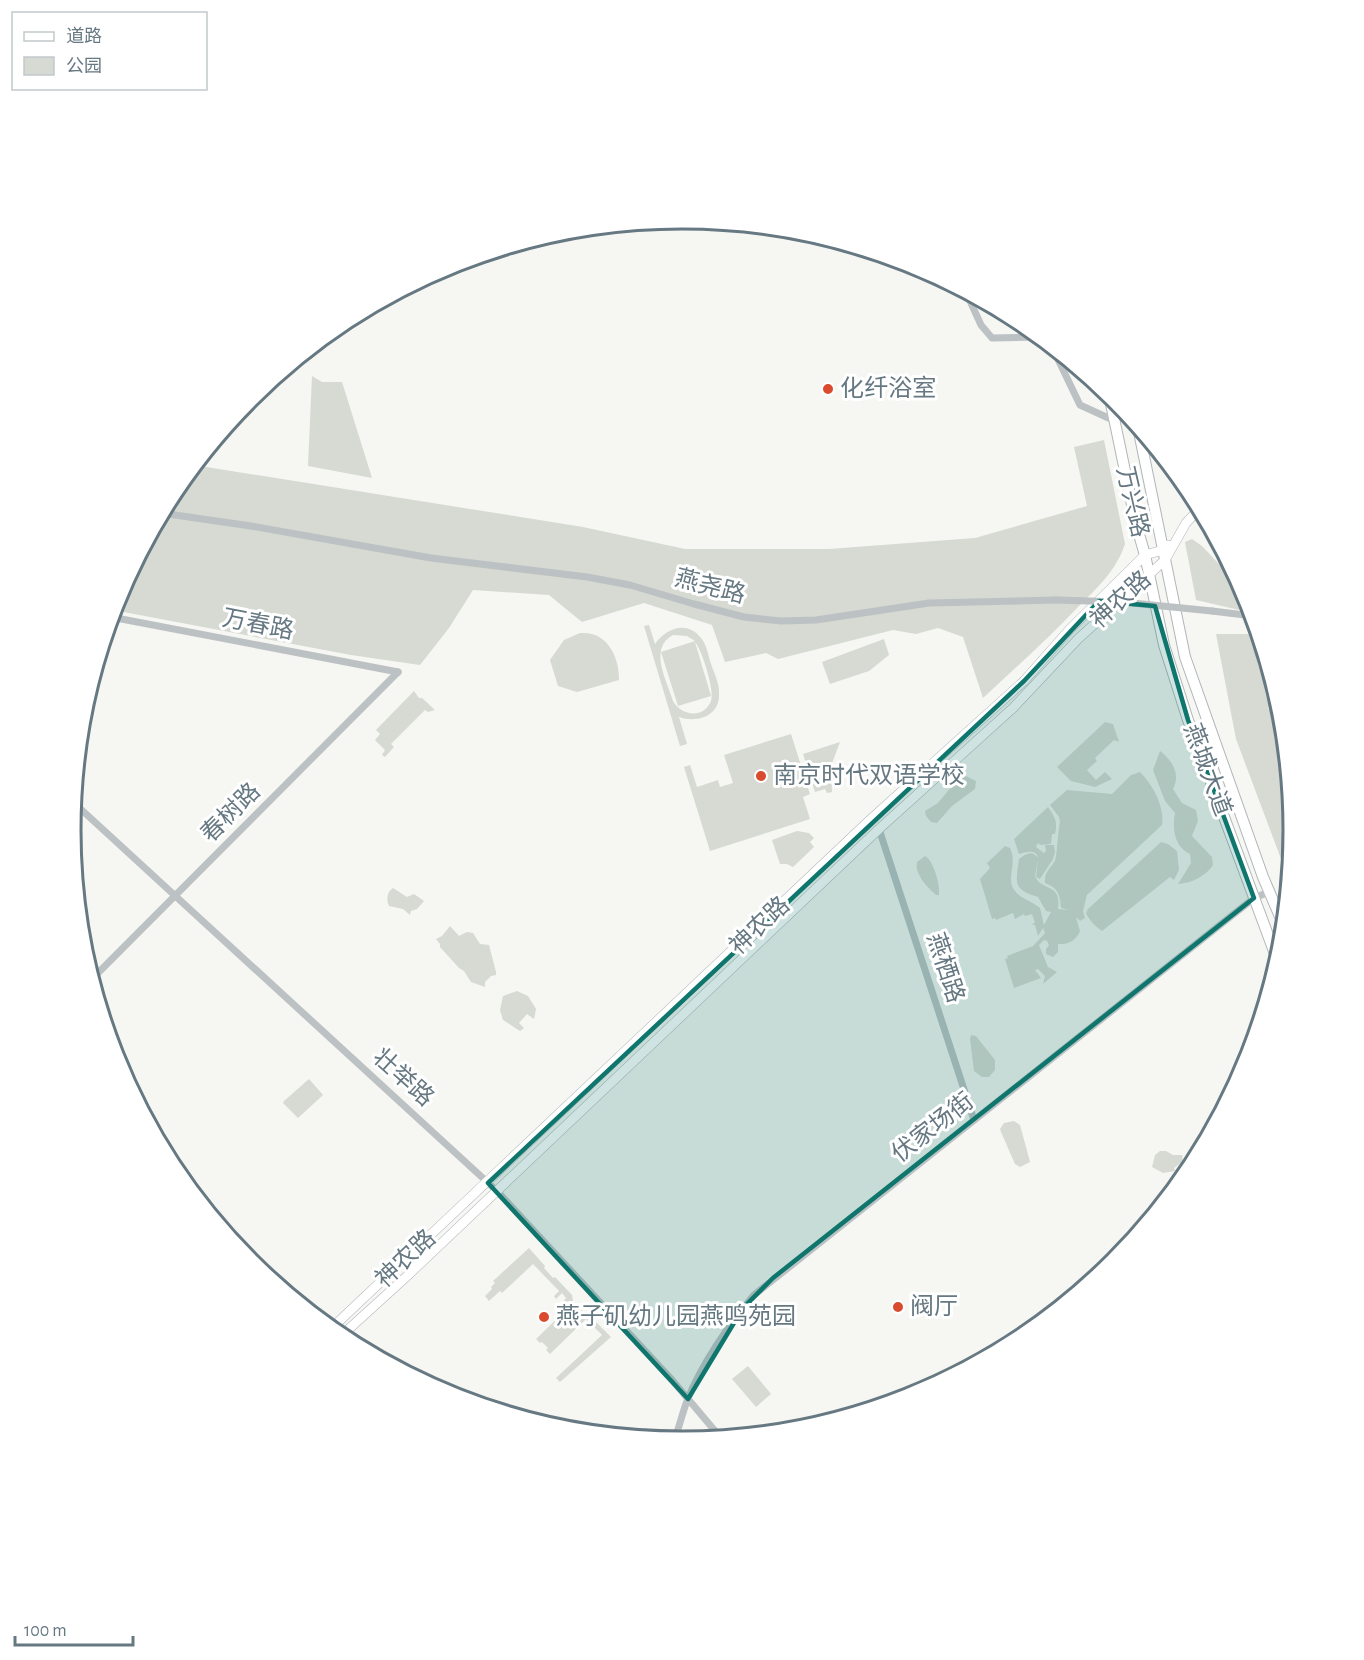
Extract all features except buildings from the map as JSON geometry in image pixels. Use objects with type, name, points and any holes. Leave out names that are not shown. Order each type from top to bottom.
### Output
[{"type":"main road","name":"万兴路","points":[[1113,411],[1149,575]]},
{"type":"main road","name":"万兴路","points":[[1141,443],[1164,555]]},
{"type":"main road","name":"燕城大道","points":[[1164,555],[1185,657],[1212,739],[1277,911]]},
{"type":"main road","name":"燕城大道","points":[[1149,575],[1167,656],[1188,720],[1271,945]]},
{"type":"street","points":[[971,304],[981,325],[992,338],[1026,337]]},
{"type":"street","points":[[1060,363],[1080,405],[1115,421]]},
{"type":"street","name":"燕尧路","points":[[171,514],[251,526],[431,558],[614,582],[744,617],[781,621],[816,620],[929,603],[1056,600],[1122,602],[1243,615]]},
{"type":"street","name":"神农路","points":[[347,1329],[879,828],[1013,708],[1078,639],[1149,575],[1194,515]]},
{"type":"street","name":"神农路","points":[[338,1323],[872,818],[1023,681],[1145,555],[1164,555]]},
{"type":"street","name":"万春路","points":[[120,619],[398,672]]},
{"type":"street","name":"春树路","points":[[98,974],[398,672]]},
{"type":"street","name":"壮举路","points":[[82,810],[488,1183],[672,1380],[714,1430]]},
{"type":"street","name":"燕栖路","points":[[879,828],[974,1120]]},
{"type":"street","name":"伏家场街","points":[[677,1431],[688,1399],[704,1367],[754,1295],[1254,898],[1269,892]]},
{"type":"highlighted area","points":[[1099,601],[1155,606],[1188,720],[1254,898],[773,1278],[743,1308],[688,1399],[488,1183],[1024,681]]},
{"type":"green space","points":[[312,376],[322,382],[342,382],[372,478],[308,466]]},
{"type":"green space","points":[[1104,440],[1125,544],[1117,563],[1092,593],[983,698],[963,637],[938,628],[916,634],[893,630],[778,659],[766,653],[725,662],[712,625],[644,603],[582,622],[549,595],[473,590],[449,628],[420,665],[351,655],[123,612],[143,564],[162,529],[203,466],[583,527],[685,549],[829,549],[975,538],[1087,506],[1074,447]]},
{"type":"green space","points":[[1192,539],[1202,546],[1223,568],[1241,610],[1196,600],[1185,542]]},
{"type":"green space","points":[[649,625],[655,644],[671,630],[683,628],[695,632],[706,647],[719,687],[718,703],[711,713],[705,716],[692,719],[679,717],[687,744],[680,746],[644,626]],"holes":[[[673,635],[687,636],[695,641],[661,652]],[[695,642],[707,671],[712,696],[711,701],[708,707],[698,713],[681,710],[673,701],[664,675],[661,652],[678,706],[711,696]]]},
{"type":"green space","points":[[580,633],[597,636],[610,647],[617,662],[619,680],[577,692],[558,686],[550,660],[564,640]]},
{"type":"green space","points":[[1216,634],[1250,634],[1263,674],[1278,752],[1282,791],[1282,862],[1236,739]]},
{"type":"green space","points":[[884,639],[889,655],[869,671],[830,684],[822,662]]},
{"type":"green space","points":[[414,691],[419,698],[435,710],[428,712],[425,710],[391,744],[394,747],[385,757],[382,755],[385,750],[375,740],[380,734],[376,730]]},
{"type":"green space","points":[[1105,722],[1113,724],[1119,742],[1114,740],[1095,758],[1097,761],[1087,770],[1096,780],[1105,772],[1112,779],[1095,787],[1071,781],[1057,767]]},
{"type":"green space","points":[[791,734],[810,794],[803,797],[810,819],[710,851],[684,767],[690,765],[697,787],[718,780],[720,787],[733,783],[724,755]]},
{"type":"green space","points":[[840,742],[831,766],[832,792],[827,793],[825,789],[815,792],[803,754]]},
{"type":"green space","points":[[1160,751],[1176,773],[1173,789],[1182,803],[1196,810],[1198,821],[1192,836],[1212,857],[1213,865],[1207,872],[1198,878],[1178,884],[1191,863],[1190,854],[1177,842],[1174,831],[1175,813],[1165,801],[1153,770]]},
{"type":"green space","points":[[1140,772],[1157,797],[1162,811],[1162,825],[1087,895],[1083,911],[1085,918],[1080,921],[1076,917],[1080,931],[1074,940],[1058,944],[1058,952],[1053,957],[1046,954],[1049,945],[1047,941],[1044,940],[1039,945],[1048,967],[1057,972],[1043,984],[1045,976],[1038,969],[1035,970],[1041,978],[1014,988],[1005,959],[1008,958],[1007,956],[1033,946],[1045,933],[1043,928],[1038,936],[1035,925],[1031,924],[1035,923],[1032,914],[1025,916],[1024,914],[1015,919],[1013,913],[996,920],[992,919],[980,879],[990,868],[987,863],[1005,846],[1010,848],[1013,860],[1012,887],[1020,896],[1040,908],[1044,925],[1051,912],[1046,911],[1038,897],[1020,888],[1017,879],[1019,859],[1029,853],[1038,858],[1037,855],[1033,852],[1019,854],[1014,839],[1048,807],[1055,820],[1055,834],[1052,834],[1051,844],[1040,845],[1038,843],[1036,847],[1044,853],[1045,845],[1054,845],[1055,852],[1040,879],[1036,877],[1038,859],[1035,876],[1038,881],[1057,895],[1058,909],[1069,910],[1061,908],[1058,892],[1045,883],[1046,873],[1056,858],[1060,822],[1050,805],[1067,790],[1112,794],[1131,775]]},
{"type":"green space","points":[[966,776],[976,781],[975,789],[952,806],[937,823],[931,822],[925,811],[938,803],[952,786]]},
{"type":"green space","points":[[797,831],[809,833],[814,838],[810,842],[814,847],[793,867],[780,864],[772,840]]},
{"type":"green space","points":[[1161,842],[1177,851],[1179,870],[1174,880],[1170,877],[1102,931],[1089,918],[1086,913],[1088,909]]},
{"type":"green space","points":[[925,856],[936,874],[939,895],[936,895],[926,885],[918,871],[917,862]]},
{"type":"green space","points":[[393,888],[407,897],[414,894],[424,901],[417,909],[411,911],[410,915],[403,909],[389,906],[388,896]]},
{"type":"green space","points":[[450,926],[459,936],[467,932],[473,933],[480,944],[489,945],[496,975],[491,976],[485,982],[485,987],[471,982],[464,971],[440,947],[436,939],[442,936]]},
{"type":"green space","points":[[517,991],[528,996],[536,1009],[534,1019],[527,1014],[519,1023],[524,1028],[520,1031],[503,1020],[500,1010],[503,996]]},
{"type":"green space","points":[[971,1035],[976,1036],[995,1060],[995,1070],[989,1077],[982,1077],[974,1071]]},
{"type":"green space","points":[[309,1079],[323,1095],[298,1118],[283,1103]]},
{"type":"green space","points":[[1014,1121],[1020,1125],[1030,1162],[1020,1167],[1015,1164],[1000,1129],[1004,1123]]},
{"type":"green space","points":[[1160,1151],[1182,1155],[1183,1161],[1174,1168],[1175,1171],[1163,1173],[1152,1167],[1155,1155]]},
{"type":"green space","points":[[529,1248],[553,1278],[555,1277],[572,1295],[573,1301],[582,1311],[611,1337],[560,1382],[556,1378],[602,1335],[586,1319],[550,1354],[546,1350],[548,1348],[536,1339],[566,1310],[561,1304],[566,1298],[562,1293],[556,1299],[554,1296],[559,1291],[533,1264],[502,1293],[500,1291],[489,1301],[485,1296],[492,1289],[495,1283],[493,1281]]},
{"type":"green space","points":[[748,1366],[771,1394],[756,1407],[732,1379]]},
{"type":"place","name":"化纤浴室","points":[[828,389]]},
{"type":"place","name":"南京时代双语学校","points":[[761,776]]},
{"type":"place","name":"阀厅","points":[[898,1307]]},
{"type":"place","name":"燕子矶幼儿园燕鸣苑园","points":[[544,1317]]}]
